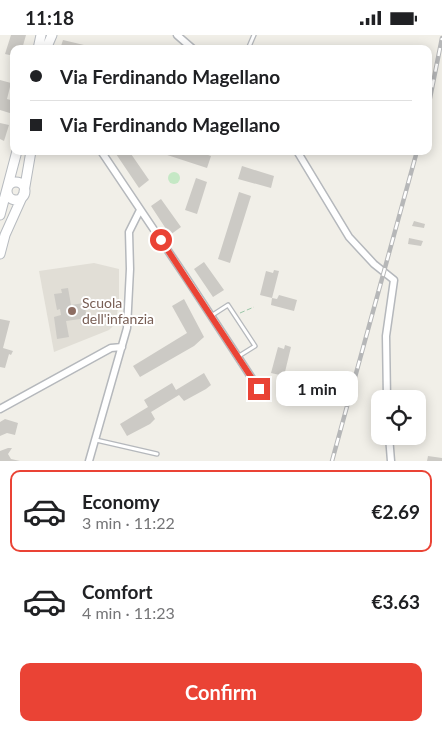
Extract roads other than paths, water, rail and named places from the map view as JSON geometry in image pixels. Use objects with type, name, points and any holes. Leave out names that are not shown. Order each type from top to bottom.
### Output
[{"type":"main road","points":[[0,215],[4,189],[16,155]]},
{"type":"main road","points":[[0,253],[5,235],[24,194],[30,155]]},
{"type":"main road","points":[[4,189],[17,182],[22,185],[24,194]]},
{"type":"street","points":[[177,35],[188,45]]},
{"type":"street","points":[[104,155],[259,389]]},
{"type":"street","points":[[299,155],[349,237],[374,264],[394,280],[386,336],[387,390]]},
{"type":"street","points":[[90,461],[122,347],[129,310],[129,232],[140,210]]},
{"type":"street","points":[[0,409],[111,348],[122,347]]},
{"type":"street","points":[[390,445],[391,461]]},
{"type":"lane","points":[[211,316],[228,305],[255,347],[238,357]]},
{"type":"lane","points":[[96,440],[156,454]]},
{"type":"railway","points":[[432,88],[442,38]]},
{"type":"railway","points":[[332,461],[416,155]]},
{"type":"place","name":"Scuola dell'infanzia","points":[[72,311]]}]
